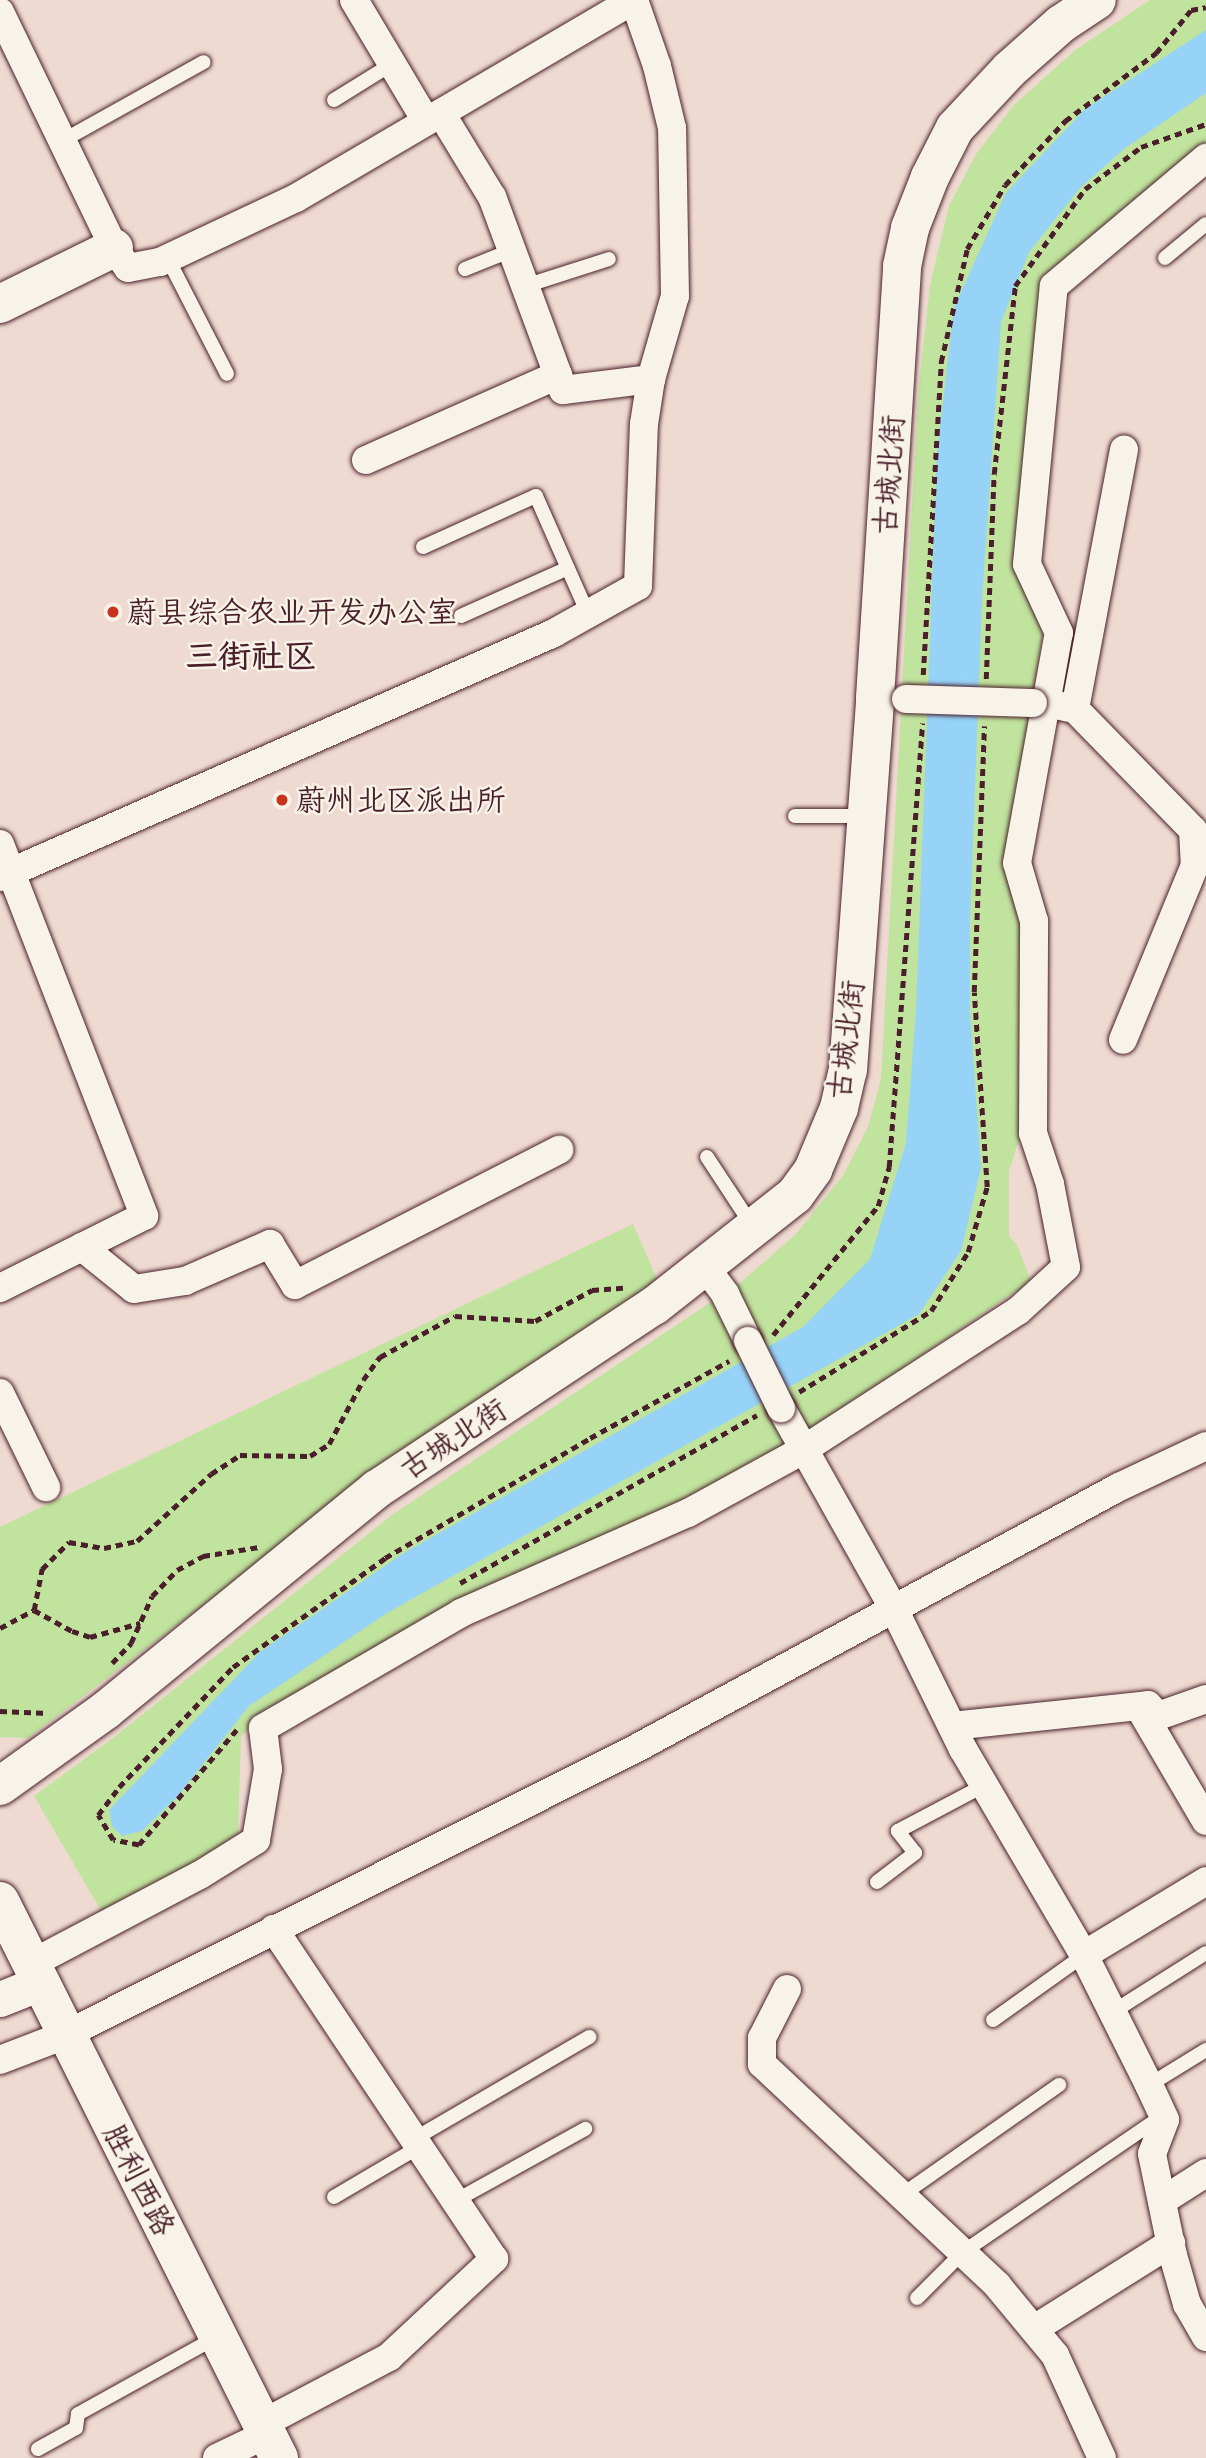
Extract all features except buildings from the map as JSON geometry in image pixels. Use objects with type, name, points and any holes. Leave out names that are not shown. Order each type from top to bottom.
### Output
[{"type":"main road","name":"古城北街","points":[[0,1786],[106,1710],[377,1489],[654,1306],[715,1280],[754,1228],[795,1195],[807,1178],[839,1108],[848,1070],[866,816],[906,699],[902,266],[910,228],[930,177],[955,128],[1009,70],[1061,24],[1097,0]]},
{"type":"main road","points":[[0,304],[114,247]]},
{"type":"main road","name":"胜利西路","points":[[0,1900],[65,2035],[269,2439]]},
{"type":"street","points":[[354,0],[392,64],[492,197],[563,390],[651,379]]},
{"type":"street","points":[[0,12],[114,247],[128,268],[168,259],[296,198],[634,0],[657,66],[672,128],[675,296],[651,379],[644,424],[638,586],[554,633],[6,875]]},
{"type":"street","points":[[0,1999],[35,1973],[256,1840],[268,1769],[263,1728],[461,1613],[688,1513],[1018,1311],[1066,1266],[1050,1184],[1033,1133],[1034,922],[1017,863],[1039,703],[1059,633],[1027,564],[1054,286],[1206,158]]},
{"type":"street","points":[[366,460],[558,375]]},
{"type":"street","points":[[1075,709],[1124,450]]},
{"type":"street","points":[[906,699],[1039,703],[1075,709],[1193,830],[1195,865],[1123,1040]]},
{"type":"street","points":[[0,844],[6,875],[144,1216],[0,1288]]},
{"type":"street","points":[[82,1247],[134,1289],[185,1281],[270,1244],[295,1285],[559,1150]]},
{"type":"street","points":[[715,1280],[799,1443],[894,1609],[952,1726],[1084,1955],[1149,2085],[1165,2120],[1152,2154],[1171,2242],[1187,2304],[1206,2337]]},
{"type":"street","points":[[0,1394],[46,1487]]},
{"type":"street","points":[[0,2060],[65,2035],[635,1749],[1119,1487],[1206,1446]]},
{"type":"street","points":[[952,1726],[1149,1705],[1158,1716],[1206,1699]]},
{"type":"street","points":[[1139,1707],[1206,1821]]},
{"type":"street","points":[[1084,1955],[1206,1881]]},
{"type":"street","points":[[217,2458],[269,2439],[389,2357],[494,2259],[274,1929]]},
{"type":"street","points":[[787,1989],[762,2038],[762,2064],[997,2285],[1055,2355],[1102,2458]]},
{"type":"street","points":[[1162,2200],[1206,2173]]},
{"type":"street","points":[[1034,2329],[1171,2242]]},
{"type":"lane","points":[[62,141],[204,62]]},
{"type":"lane","points":[[334,100],[392,64]]},
{"type":"lane","points":[[1165,258],[1206,224]]},
{"type":"lane","points":[[465,269],[512,250]]},
{"type":"lane","points":[[525,286],[609,258]]},
{"type":"lane","points":[[168,259],[227,374]]},
{"type":"lane","points":[[424,547],[536,496],[588,614]]},
{"type":"lane","points":[[461,616],[568,568]]},
{"type":"lane","points":[[795,816],[866,816]]},
{"type":"lane","points":[[707,1157],[754,1228]]},
{"type":"lane","points":[[877,1882],[915,1853],[898,1831],[985,1785]]},
{"type":"lane","points":[[1111,2013],[1206,1953]]},
{"type":"lane","points":[[993,2020],[1084,1955]]},
{"type":"lane","points":[[334,2197],[416,2143],[589,2037]]},
{"type":"lane","points":[[1149,2085],[1206,2050]]},
{"type":"lane","points":[[902,2195],[1059,2085]]},
{"type":"lane","points":[[917,2298],[962,2252],[1162,2116]]},
{"type":"lane","points":[[455,2201],[585,2129]]},
{"type":"lane","points":[[38,2449],[76,2428],[78,2414],[218,2337]]},
{"type":"path","points":[[772,1337],[878,1206],[889,1167],[920,766],[906,699],[941,362],[967,249],[1005,185],[1065,121],[1156,53],[1191,10],[1206,7]]},
{"type":"path","points":[[986,683],[994,474],[1015,286],[1085,189],[1141,147],[1206,124]]},
{"type":"path","points":[[789,1398],[930,1311],[968,1252],[987,1188],[974,992],[984,725]]},
{"type":"path","points":[[34,1610],[42,1569],[69,1542],[104,1548],[137,1541],[211,1474],[240,1455],[310,1456],[329,1444],[363,1380],[380,1357],[456,1316],[535,1321],[592,1290],[625,1288],[654,1306]]},
{"type":"path","points":[[240,1727],[139,1845],[113,1840],[98,1815],[119,1787],[233,1667],[385,1558],[590,1438],[740,1355]]},
{"type":"path","points":[[456,1585],[761,1413]]},
{"type":"path","points":[[105,1670],[131,1643],[152,1596],[177,1570],[203,1556],[244,1548],[268,1547]]},
{"type":"path","points":[[34,1610],[72,1632],[90,1637],[140,1623]]},
{"type":"path","points":[[0,1628],[34,1610]]},
{"type":"path","points":[[0,1711],[45,1714],[56,1709]]},
{"type":"green space","points":[[1150,0],[1206,0],[1206,146],[1043,282],[1036,607],[1043,632],[1010,844],[1025,928],[1020,1137],[1009,1171],[1009,1236],[1017,1245],[1031,1281],[845,1407],[703,1496],[262,1716],[241,1736],[238,1833],[197,1870],[103,1914],[34,1796],[113,1738],[392,1515],[741,1282],[795,1235],[844,1174],[868,1127],[881,1079],[918,394],[930,285],[949,206],[976,154],[1014,105],[1074,51]]},
{"type":"green space","points":[[633,1224],[658,1281],[377,1473],[28,1738],[0,1737],[0,1527]]},
{"type":"water","points":[[1206,30],[1206,93],[1124,149],[1080,188],[1029,252],[1001,322],[982,598],[970,921],[970,1012],[981,1168],[961,1251],[919,1314],[387,1613],[249,1706],[176,1798],[142,1831],[122,1836],[112,1826],[109,1810],[260,1652],[402,1554],[803,1327],[870,1259],[906,1143],[916,1010],[937,452],[954,307],[1006,193],[1085,109]]},
{"type":"place","name":"蔚县综合农业开发办公室","points":[[113,612]]},
{"type":"place","name":"蔚州北区派出所","points":[[282,800]]},
{"type":"district","name":"三街社区","points":[[251,657]]}]
